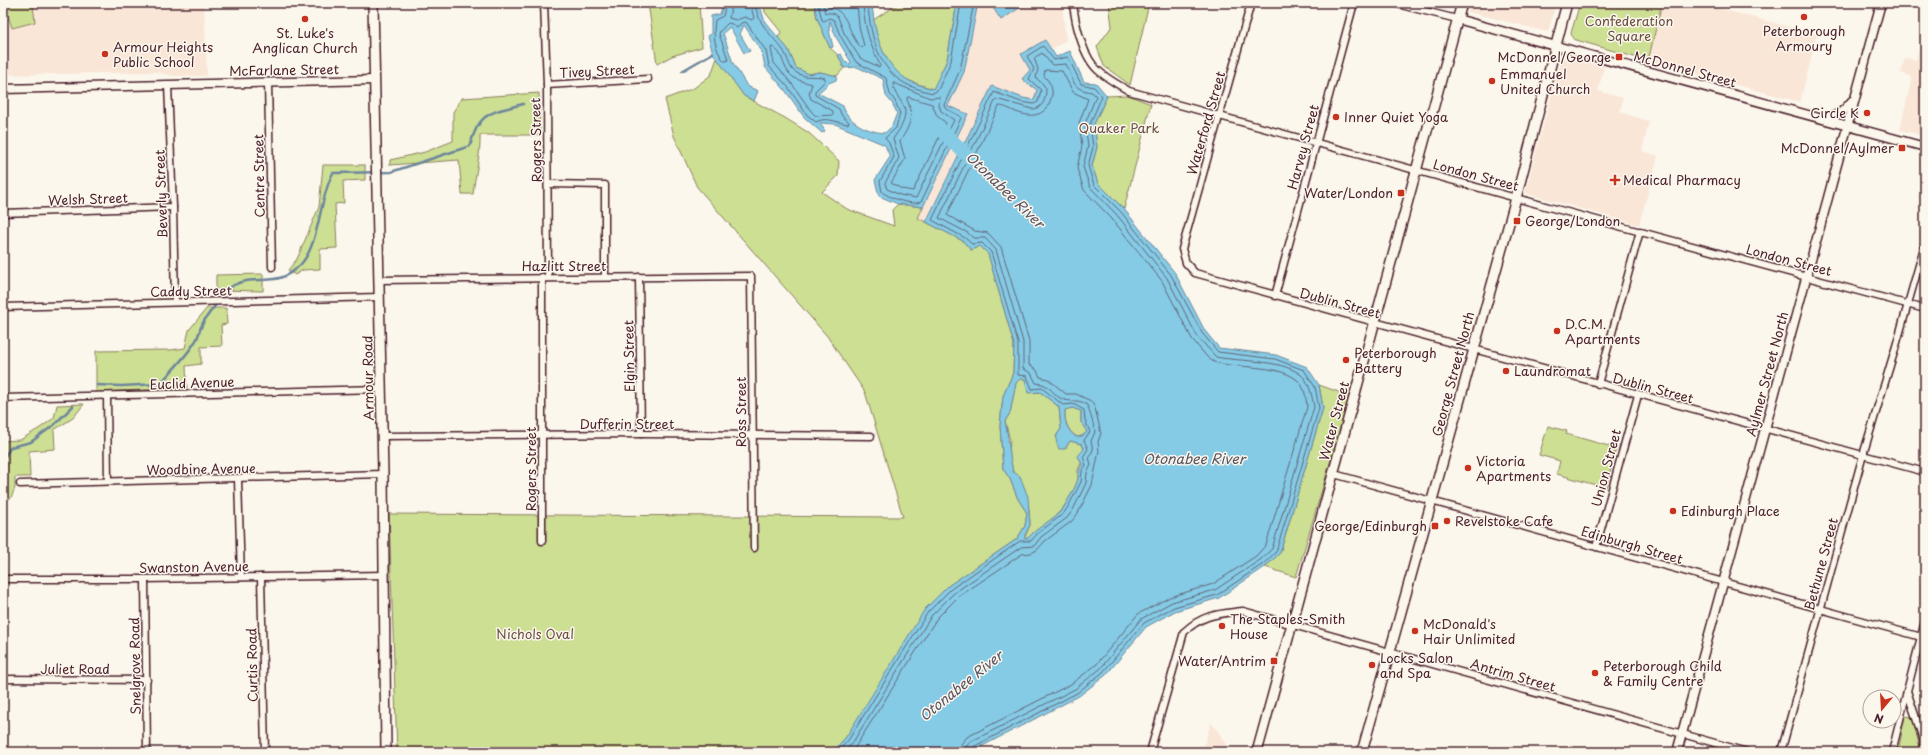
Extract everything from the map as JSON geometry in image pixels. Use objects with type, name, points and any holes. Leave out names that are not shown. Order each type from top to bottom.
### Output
[{"type":"main road","name":"Armour Road","points":[[373,3],[385,575],[386,752]]},
{"type":"main road","name":"Water Street","points":[[1257,752],[1290,624],[1334,474],[1373,323],[1462,3]]},
{"type":"main road","name":"George Street North","points":[[1362,752],[1516,198],[1567,3]]},
{"type":"street","name":"Rogers Street","points":[[542,541],[545,277],[548,184],[547,84],[544,3]]},
{"type":"street","name":"London Street","points":[[1073,3],[1074,15],[1086,54],[1098,72],[1129,91],[1925,309]]},
{"type":"street","name":"Waterford Street","points":[[1182,249],[1251,3]]},
{"type":"street","name":"Harvey Street","points":[[1275,296],[1354,3]]},
{"type":"street","name":"McDonnel Street","points":[[1393,3],[1925,147]]},
{"type":"street","name":"Aylmer Street North","points":[[1677,752],[1880,3]]},
{"type":"street","name":"Tivey Street","points":[[547,84],[648,79]]},
{"type":"street","name":"McFarlane Street","points":[[3,89],[268,84],[374,80]]},
{"type":"street","name":"Centre Street","points":[[268,84],[272,267]]},
{"type":"street","name":"Beverly Street","points":[[168,85],[175,302]]},
{"type":"street","points":[[1809,115],[1830,117],[1845,110],[1855,98]]},
{"type":"street","points":[[548,184],[605,185],[605,277]]},
{"type":"street","name":"Welsh Street","points":[[3,213],[173,207]]},
{"type":"street","points":[[1598,384],[1640,231]]},
{"type":"street","name":"Bethune Street","points":[[1781,752],[1863,455],[1925,244]]},
{"type":"street","name":"Dublin Street","points":[[1182,249],[1186,263],[1195,274],[1764,430],[1925,472]]},
{"type":"street","name":"Elgin Street","points":[[639,276],[641,434]]},
{"type":"street","name":"Hazlitt Street","points":[[378,280],[545,277],[751,276]]},
{"type":"street","name":"Ross Street","points":[[751,276],[754,548]]},
{"type":"street","name":"Caddy Street","points":[[3,307],[379,297]]},
{"type":"street","name":"Euclid Avenue","points":[[3,398],[381,389]]},
{"type":"street","name":"Union Street","points":[[1596,547],[1638,395]]},
{"type":"street","points":[[107,396],[108,481]]},
{"type":"street","name":"Dufferin Street","points":[[382,436],[641,434],[871,436]]},
{"type":"street","name":"Woodbine Avenue","points":[[20,484],[383,474]]},
{"type":"street","name":"Edinburgh Street","points":[[1334,474],[1432,500],[1923,638]]},
{"type":"street","points":[[238,479],[241,577]]},
{"type":"street","name":"Swanston Avenue","points":[[3,579],[145,579],[385,575]]},
{"type":"street","name":"Curtis Road","points":[[261,577],[265,752]]},
{"type":"street","name":"Snelgrove Road","points":[[145,579],[147,752]]},
{"type":"street","name":"Antrim Street","points":[[1150,752],[1184,632],[1195,622],[1212,614],[1243,611],[1747,752]]},
{"type":"street","points":[[1892,752],[1907,691],[1923,638],[1925,621]]},
{"type":"street","name":"Juliet Road","points":[[3,679],[147,680]]},
{"type":"street","points":[[1907,691],[1925,745]]},
{"type":"shaded area","name":"Armour Heights Public School","points":[[3,3],[204,3],[207,76],[172,76],[157,72],[3,75]]},
{"type":"shaded area","points":[[978,3],[990,3],[1001,20],[1024,5],[1023,3],[1062,3],[1066,41],[1051,49],[1046,40],[1030,70],[1037,91],[1034,101],[992,86],[926,222],[918,218],[968,114],[948,106],[964,72]]},
{"type":"shaded area","points":[[1433,3],[1556,3],[1548,32]]},
{"type":"shaded area","points":[[1662,3],[1697,3],[1817,34],[1800,102],[1648,61]]},
{"type":"shaded area","points":[[1925,29],[1925,136],[1900,130],[1912,77],[1901,73],[1905,58],[1916,60]]},
{"type":"shaded area","points":[[1562,56],[1604,67],[1598,91],[1623,98],[1620,112],[1649,121],[1642,151],[1658,156],[1639,225],[1525,193]]},
{"type":"shaded area","points":[[1211,722],[1231,750],[1240,752],[1202,752]]},
{"type":"shaded area","points":[[1376,744],[1408,752],[1374,752]]},
{"type":"green space","points":[[6,3],[28,3],[33,5],[35,22],[12,28],[5,6]]},
{"type":"green space","points":[[648,3],[699,3],[702,47],[672,56],[657,64]]},
{"type":"green space","points":[[764,3],[810,3],[811,6],[814,3],[817,18],[830,48],[838,55],[844,68],[837,76],[820,72],[809,74],[796,68],[788,49],[778,38],[781,32],[765,12]]},
{"type":"green space","points":[[900,3],[957,3],[947,60],[934,89],[904,78],[892,67],[883,52],[873,20]]},
{"type":"green space","points":[[1109,3],[1149,3],[1130,85],[1104,66],[1097,47],[1112,26]]},
{"type":"green space","name":"Confederation Square","points":[[1580,3],[1662,3],[1648,61],[1573,39],[1571,33]]},
{"type":"green space","name":"Nichols Oval","points":[[717,58],[744,96],[809,133],[839,161],[838,176],[822,192],[847,209],[894,226],[892,210],[898,204],[923,207],[918,218],[963,241],[971,250],[980,246],[988,254],[1014,344],[1013,373],[1003,396],[1000,426],[1003,469],[1010,479],[1018,499],[1027,513],[1025,526],[1017,539],[948,586],[846,737],[833,752],[397,752],[389,514],[903,517],[865,392],[827,336],[697,187],[674,136],[665,99],[694,88],[711,75]]},
{"type":"green space","points":[[539,93],[540,135],[480,135],[479,157],[473,194],[462,194],[459,160],[390,165],[390,160],[425,152],[453,141],[453,112],[462,98]]},
{"type":"green space","name":"Quaker Park","points":[[1128,95],[1151,104],[1124,209],[1098,183],[1092,166],[1097,147],[1094,124],[1107,96]]},
{"type":"green space","points":[[323,165],[365,165],[365,180],[343,181],[344,203],[335,204],[337,248],[320,249],[320,269],[303,270],[295,275],[288,270],[297,259],[319,207]]},
{"type":"green space","points":[[263,274],[263,291],[216,290],[216,275]]},
{"type":"green space","points":[[207,308],[226,308],[227,324],[221,325],[222,346],[201,347],[201,364],[186,366],[187,388],[96,392],[96,351],[171,350],[185,348],[189,330]]},
{"type":"green space","points":[[1020,379],[1025,379],[1033,393],[1040,392],[1059,407],[1061,429],[1056,436],[1065,449],[1070,441],[1082,444],[1084,451],[1078,470],[1078,480],[1061,510],[1028,538],[1024,539],[1030,525],[1029,509],[1013,472],[1009,456],[1010,440],[1005,421],[1010,413],[1016,383]]},
{"type":"green space","points":[[1319,385],[1350,396],[1296,577],[1265,567],[1280,553],[1323,408]]},
{"type":"green space","points":[[84,404],[73,418],[54,430],[55,449],[29,451],[30,477],[15,477],[15,488],[11,498],[3,499],[3,441],[20,440],[40,428],[54,418],[57,405]]},
{"type":"green space","points":[[1072,408],[1081,411],[1081,422],[1087,432],[1082,436],[1077,437],[1067,425],[1065,409]]},
{"type":"green space","points":[[1548,426],[1567,431],[1566,434],[1616,448],[1606,488],[1557,474],[1560,461],[1539,455]]},
{"type":"green space","points":[[1905,716],[1912,717],[1921,752],[1898,752]]},
{"type":"water","name":"Otonabee River","points":[[710,3],[759,3],[765,22],[788,49],[796,68],[809,74],[820,72],[837,76],[836,80],[829,83],[818,93],[843,106],[849,117],[860,126],[872,131],[885,133],[892,126],[897,113],[892,103],[886,96],[883,79],[857,67],[844,68],[838,55],[841,54],[845,62],[850,64],[851,62],[836,37],[830,21],[829,30],[833,47],[830,48],[817,18],[814,3],[872,3],[874,23],[883,52],[888,61],[894,69],[909,81],[933,89],[947,60],[957,3],[978,3],[964,72],[948,106],[968,114],[923,207],[898,204],[879,196],[875,180],[890,157],[885,145],[835,124],[820,123],[825,131],[822,133],[804,117],[785,90],[765,67],[762,52],[744,25],[740,34],[750,51],[744,53],[730,27],[723,33],[733,63],[747,86],[758,91],[754,101],[744,96],[713,53],[708,36],[711,34],[711,16],[720,14],[723,4]]},
{"type":"water","points":[[990,3],[1023,3],[1024,5],[1001,20]]},
{"type":"water","name":"Otonabee River","points":[[1045,40],[1056,57],[1070,51],[1084,82],[1096,83],[1107,96],[1094,124],[1097,147],[1092,166],[1098,183],[1124,209],[1175,273],[1205,331],[1219,348],[1276,355],[1307,367],[1319,385],[1323,408],[1280,553],[1265,567],[1219,598],[1175,611],[1146,627],[1106,675],[1079,696],[971,752],[833,752],[846,737],[925,609],[948,586],[1017,539],[1025,526],[1027,513],[1018,499],[1010,479],[1003,469],[1000,426],[1003,396],[1013,373],[1014,344],[988,254],[980,246],[971,250],[963,241],[926,222],[992,86],[1023,98],[1034,100],[1037,90],[1022,79],[1030,70],[1021,54]],"holes":[[[1020,379],[1025,379],[1028,393],[1040,392],[1059,407],[1061,429],[1056,439],[1059,449],[1065,449],[1070,441],[1082,444],[1084,449],[1078,456],[1082,464],[1077,482],[1064,507],[1056,516],[1025,539],[1025,535],[1030,525],[1028,497],[1020,476],[1013,472],[1005,421],[1010,413],[1016,383]],[[1072,408],[1081,411],[1081,422],[1087,432],[1082,436],[1076,437],[1067,425],[1065,410]]]},
{"type":"waterway","points":[[682,71],[713,53]]},
{"type":"waterway","points":[[97,385],[121,386],[160,384],[191,348],[207,317],[231,287],[251,280],[267,280],[284,277],[301,264],[307,255],[316,233],[328,183],[333,173],[391,172],[470,146],[478,126],[488,115],[523,104]]},
{"type":"waterway","name":"Otonabee River","points":[[941,130],[975,163]]},
{"type":"waterway","points":[[3,459],[11,447],[31,442],[54,425],[73,406]]},
{"type":"place","name":"Peterborough Armoury","points":[[1804,17]]},
{"type":"place","name":"St. Luke's Anglican Church","points":[[305,19]]},
{"type":"place","name":"Armour Heights Public School","points":[[105,54]]},
{"type":"place","name":"McDonnel/George","points":[[1619,57]]},
{"type":"place","name":"Emmanuel United Church","points":[[1492,81]]},
{"type":"place","name":"Circle K","points":[[1867,113]]},
{"type":"place","name":"Inner Quiet Yoga","points":[[1336,117]]},
{"type":"place","name":"McDonnel/Aylmer","points":[[1902,148]]},
{"type":"place","name":"Medical Pharmacy","points":[[1615,180]]},
{"type":"place","name":"Water/London","points":[[1401,193]]},
{"type":"place","name":"George/London","points":[[1517,221]]},
{"type":"place","name":"D.C.M. Apartments","points":[[1557,331]]},
{"type":"place","name":"Peterborough Battery","points":[[1346,360]]},
{"type":"place","name":"Laundromat","points":[[1506,371]]},
{"type":"place","name":"Victoria Apartments","points":[[1468,468]]},
{"type":"place","name":"Edinburgh Place","points":[[1673,511]]},
{"type":"place","name":"Revelstoke Cafe","points":[[1447,521]]},
{"type":"place","name":"George/Edinburgh","points":[[1435,526]]},
{"type":"place","name":"The Staples-Smith House","points":[[1222,626]]},
{"type":"place","name":"McDonald's Hair Unlimited","points":[[1415,631]]},
{"type":"place","name":"Water/Antrim","points":[[1274,661]]},
{"type":"place","name":"Locks Salon and Spa","points":[[1372,665]]},
{"type":"place","name":"Peterborough Child & Family Centre","points":[[1595,673]]}]
